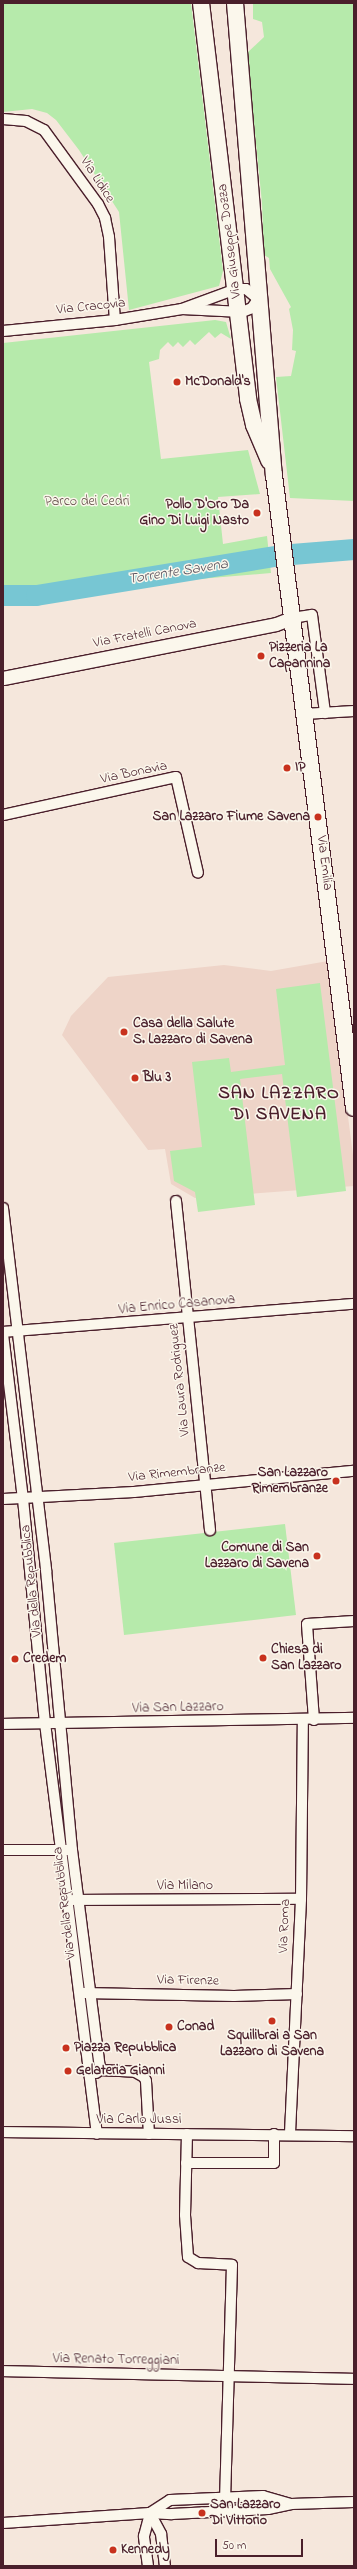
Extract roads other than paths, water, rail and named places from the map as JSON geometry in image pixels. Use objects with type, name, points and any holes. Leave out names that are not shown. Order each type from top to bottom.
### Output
[{"type":"main road","name":"Via Giuseppe Dozza","points":[[201,3],[252,418],[274,475]]},
{"type":"main road","name":"Via Giuseppe Dozza","points":[[235,3],[258,299],[274,475],[284,553]]},
{"type":"main road","name":"Via Emilia","points":[[284,553],[354,1108]]},
{"type":"street","name":"Via Lidice","points":[[3,119],[26,121],[44,130],[98,204],[105,218],[109,237],[115,320]]},
{"type":"street","points":[[236,288],[246,289],[258,299]]},
{"type":"street","name":"Via Cracovia","points":[[3,330],[115,320],[182,309],[236,288]]},
{"type":"street","name":"Via Cracovia","points":[[182,309],[238,312],[252,308],[258,299]]},
{"type":"street","points":[[292,618],[312,615],[325,713]]},
{"type":"street","name":"Via Fratelli Canova","points":[[3,678],[276,624],[292,618]]},
{"type":"street","points":[[304,714],[354,711]]},
{"type":"street","name":"Via Bonavia","points":[[3,815],[176,777],[198,873]]},
{"type":"street","name":"Via Laura Rodriguez","points":[[176,1201],[210,1530]]},
{"type":"street","name":"Via della Repubblica","points":[[3,1210],[37,1498],[61,1724],[68,1850]]},
{"type":"street","name":"Via Enrico Casanova","points":[[3,1333],[354,1304]]},
{"type":"street","name":"Via della Repubblica","points":[[3,1333],[23,1499],[45,1723],[68,1850],[74,1900],[97,2134]]},
{"type":"street","name":"Via Rimembranze","points":[[3,1499],[134,1492],[354,1471]]},
{"type":"street","points":[[314,1720],[307,1624],[354,1621]]},
{"type":"street","name":"Via San Lazzaro","points":[[3,1724],[314,1720],[354,1718]]},
{"type":"street","name":"Via Roma","points":[[290,2133],[300,1899],[302,1720]]},
{"type":"street","points":[[3,1850],[68,1850]]},
{"type":"street","name":"Via Milano","points":[[74,1900],[300,1899]]},
{"type":"street","name":"Via della Repubblica","points":[[84,1993],[100,2070]]},
{"type":"street","name":"Via Firenze","points":[[84,1993],[234,1996],[297,1994]]},
{"type":"street","points":[[91,2081],[100,2070],[135,2072],[144,2077],[146,2081],[149,2134]]},
{"type":"street","name":"Via Carlo Jussi","points":[[3,2132],[97,2134],[290,2133],[354,2136]]},
{"type":"street","points":[[187,2134],[185,2215],[188,2257],[198,2264],[232,2265],[225,2498]]},
{"type":"street","points":[[186,2163],[274,2163],[274,2134]]},
{"type":"street","name":"Via Renato Torreggiani","points":[[3,2371],[354,2379]]},
{"type":"street","points":[[148,2566],[144,2536],[150,2513],[170,2500],[263,2496],[291,2504]]},
{"type":"street","points":[[3,2523],[150,2513],[172,2514],[268,2509],[291,2504],[354,2502]]},
{"type":"street","points":[[150,2513],[161,2534],[165,2566]]},
{"type":"waterway","name":"Torrente Savena","points":[[3,595],[36,595],[279,555],[354,549]]},
{"type":"place","name":"McDonald's","points":[[177,382]]},
{"type":"place","name":"Pollo D'Oro Da Gino Di Luigi Nasto","points":[[257,513]]},
{"type":"place","name":"Pizzeria La Capannina","points":[[261,656]]},
{"type":"place","name":"IP","points":[[287,768]]},
{"type":"place","name":"San Lazzaro Fiume Savena","points":[[318,817]]},
{"type":"place","name":"Casa della Salute S. Lazzaro di Savena","points":[[124,1032]]},
{"type":"place","name":"Blu 3","points":[[135,1078]]},
{"type":"place","name":"San Lazzaro Rimembranze","points":[[336,1481]]},
{"type":"place","name":"Comune di San Lazzaro di Savena","points":[[317,1556]]},
{"type":"place","name":"Chiesa di San Lazzaro","points":[[263,1658]]},
{"type":"place","name":"Credem","points":[[15,1659]]},
{"type":"place","name":"Squilibrai a San Lazzaro di Savena","points":[[272,2021]]},
{"type":"place","name":"Conad","points":[[169,2027]]},
{"type":"place","name":"Piazza Repubblica","points":[[66,2048]]},
{"type":"place","name":"Gelateria Gianni","points":[[68,2071]]},
{"type":"place","name":"San Lazzaro Di Vittorio","points":[[202,2513]]},
{"type":"place","name":"Kennedy","points":[[113,2550]]},
{"type":"district","name":"SAN LAZZARO DI SAVENA","points":[[279,1105]]},
{"type":"park label","name":"Parco dei Cedri","points":[[87,502]]}]
